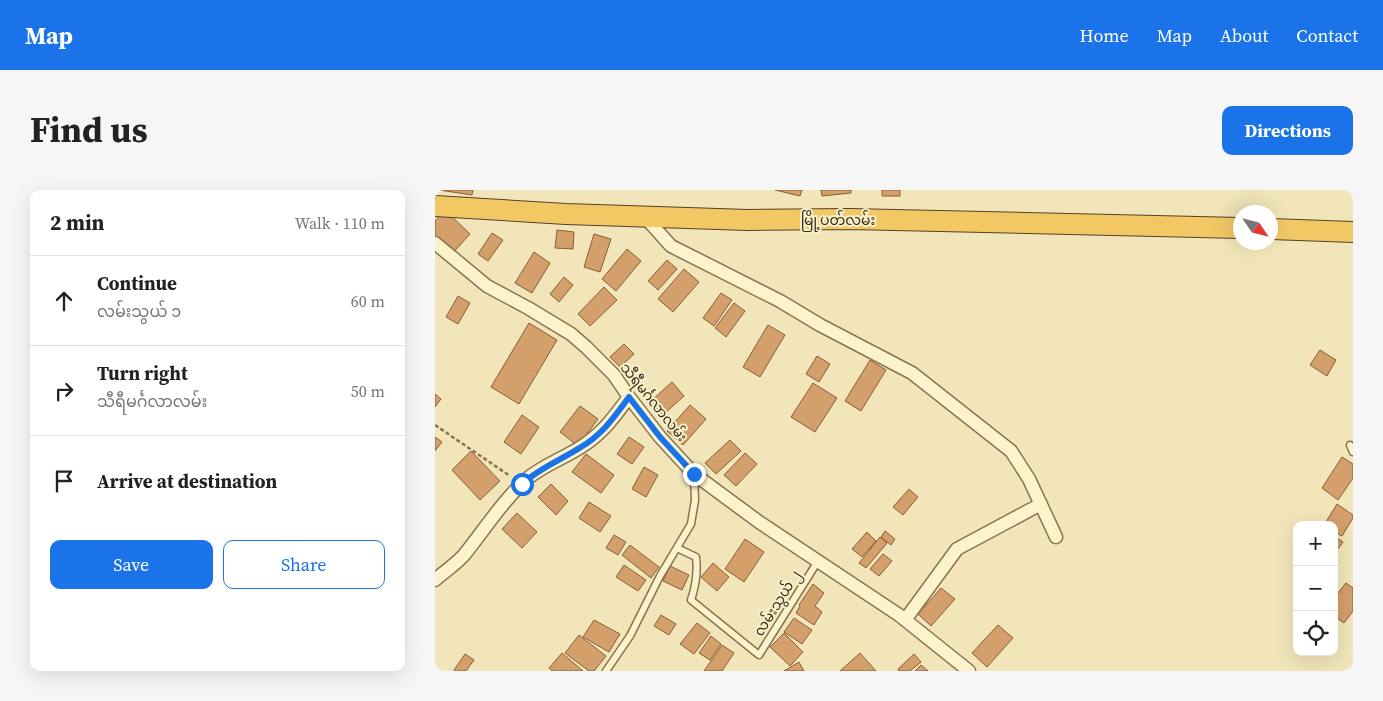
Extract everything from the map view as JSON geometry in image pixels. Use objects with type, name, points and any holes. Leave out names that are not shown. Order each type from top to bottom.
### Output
[{"type":"highway","name":"မြို့ပတ်လမ်း","points":[[435,206],[566,214],[748,220],[851,219],[1233,228]]},
{"type":"highway","points":[[1278,229],[1353,232]]},
{"type":"street","points":[[644,216],[671,246],[780,301],[820,325],[912,373],[1011,451],[1029,479],[1056,537]]},
{"type":"street","name":"သီရီမင်္ဂလာလမ်း","points":[[435,243],[487,286],[571,334],[587,347],[614,375],[660,437],[694,474],[759,522],[905,620],[969,671]]},
{"type":"street","points":[[435,580],[463,556],[489,520],[530,476],[552,462],[582,447],[608,426],[629,397]]},
{"type":"street","points":[[905,620],[957,549],[1041,504]]},
{"type":"lane","points":[[1350,445],[1353,452]]},
{"type":"lane","points":[[606,671],[630,636],[659,576],[691,524],[695,500],[694,474]]},
{"type":"lane","name":"လမ်းသွယ် ၂","points":[[677,548],[697,557],[697,583],[691,600],[759,655],[818,561]]},
{"type":"path","points":[[435,425],[454,436],[522,484]]},
{"type":"building","points":[[439,190],[473,190],[472,195]]},
{"type":"building","points":[[775,190],[802,190],[800,196]]},
{"type":"building","points":[[821,190],[851,190],[851,193],[822,196]]},
{"type":"building","points":[[882,190],[900,190],[900,196],[882,196]]},
{"type":"building","points":[[445,210],[470,234],[451,255],[435,240],[435,221]]},
{"type":"building","points":[[557,230],[574,232],[573,249],[555,248]]},
{"type":"building","points":[[492,233],[503,240],[488,261],[478,254]]},
{"type":"building","points":[[594,234],[611,239],[600,272],[584,267]]},
{"type":"building","points":[[627,249],[641,261],[616,291],[602,279]]},
{"type":"building","points":[[534,252],[550,263],[532,293],[515,283]]},
{"type":"building","points":[[667,260],[677,269],[658,290],[648,281]]},
{"type":"building","points":[[684,269],[699,282],[673,312],[658,299]]},
{"type":"building","points":[[564,277],[573,285],[559,302],[550,294]]},
{"type":"building","points":[[604,287],[617,300],[590,326],[578,314]]},
{"type":"building","points":[[721,293],[732,300],[714,326],[703,318]]},
{"type":"building","points":[[458,296],[470,303],[458,324],[446,317]]},
{"type":"building","points":[[734,303],[745,311],[726,337],[715,328]]},
{"type":"building","points":[[529,323],[557,340],[519,404],[491,387]]},
{"type":"building","points":[[768,325],[785,335],[760,377],[743,367]]},
{"type":"building","points":[[624,344],[634,354],[620,367],[610,357]]},
{"type":"building","points":[[1320,350],[1336,360],[1327,376],[1310,365]]},
{"type":"building","points":[[817,356],[830,364],[819,382],[806,374]]},
{"type":"building","points":[[870,360],[886,370],[861,411],[845,401]]},
{"type":"building","points":[[672,382],[684,396],[663,415],[650,402]]},
{"type":"building","points":[[813,383],[837,398],[815,432],[791,417]]},
{"type":"building","points":[[435,394],[441,399],[435,407]]},
{"type":"building","points":[[690,405],[706,419],[683,445],[667,431]]},
{"type":"building","points":[[580,406],[598,419],[578,446],[560,432]]},
{"type":"building","points":[[522,415],[539,427],[521,454],[504,442]]},
{"type":"building","points":[[435,437],[442,442],[435,451]]},
{"type":"building","points":[[629,437],[644,447],[632,464],[617,454]]},
{"type":"building","points":[[730,440],[741,451],[716,474],[705,463]]},
{"type":"building","points":[[471,451],[500,481],[480,500],[452,470]]},
{"type":"building","points":[[745,453],[757,464],[736,486],[724,475]]},
{"type":"building","points":[[586,454],[614,475],[601,493],[572,472]]},
{"type":"building","points":[[1342,457],[1353,464],[1353,478],[1338,500],[1322,488]]},
{"type":"building","points":[[644,467],[658,475],[646,497],[632,489]]},
{"type":"building","points":[[551,484],[568,501],[556,515],[538,497]]},
{"type":"building","points":[[909,489],[918,497],[903,515],[893,507]]},
{"type":"building","points":[[589,502],[611,516],[600,532],[579,518]]},
{"type":"building","points":[[1337,504],[1353,515],[1342,536],[1338,534],[1338,521],[1326,521]]},
{"type":"building","points":[[517,513],[537,532],[522,548],[502,529]]},
{"type":"building","points":[[885,531],[895,539],[891,545],[881,537]]},
{"type":"building","points":[[867,532],[876,541],[862,557],[852,549]]},
{"type":"building","points":[[614,535],[626,542],[618,555],[606,548]]},
{"type":"building","points":[[880,537],[887,543],[866,568],[859,563]]},
{"type":"building","points":[[745,539],[764,552],[744,582],[725,569]]},
{"type":"building","points":[[1338,539],[1343,542],[1338,549]]},
{"type":"building","points":[[630,545],[659,567],[651,578],[622,555]]},
{"type":"building","points":[[883,554],[892,561],[879,576],[870,569]]},
{"type":"building","points":[[713,563],[729,577],[717,591],[701,577]]},
{"type":"building","points":[[624,565],[646,580],[638,591],[616,577]]},
{"type":"building","points":[[670,566],[689,575],[682,590],[663,581]]},
{"type":"building","points":[[1346,583],[1353,588],[1353,611],[1344,623],[1338,619],[1338,593]]},
{"type":"building","points":[[813,584],[824,593],[815,606],[822,612],[814,625],[796,613]]},
{"type":"building","points":[[941,588],[955,599],[931,626],[918,614]]},
{"type":"building","points":[[661,615],[676,624],[669,635],[654,626]]},
{"type":"building","points":[[794,618],[812,630],[802,644],[784,632]]},
{"type":"building","points":[[594,620],[620,634],[609,652],[583,637]]},
{"type":"building","points":[[697,623],[710,633],[694,654],[680,644]]},
{"type":"building","points":[[998,625],[1013,638],[987,667],[972,653]]},
{"type":"building","points":[[784,633],[803,652],[790,666],[770,647]]},
{"type":"building","points":[[579,635],[606,656],[594,671],[589,671],[565,653]]},
{"type":"building","points":[[711,636],[721,644],[710,660],[699,653]]},
{"type":"building","points":[[722,645],[734,653],[722,671],[704,671]]},
{"type":"building","points":[[562,653],[583,671],[552,671],[549,668]]},
{"type":"building","points":[[860,653],[876,671],[840,671]]},
{"type":"building","points":[[465,654],[474,660],[466,671],[455,671],[454,670]]},
{"type":"building","points":[[914,654],[921,662],[910,671],[899,671],[898,669]]},
{"type":"building","points":[[799,662],[804,671],[784,671]]},
{"type":"building","points":[[921,665],[928,671],[915,671]]},
{"type":"route","points":[[522,484],[530,476],[552,462],[582,447],[608,426],[629,397],[660,437],[694,474]]}]
